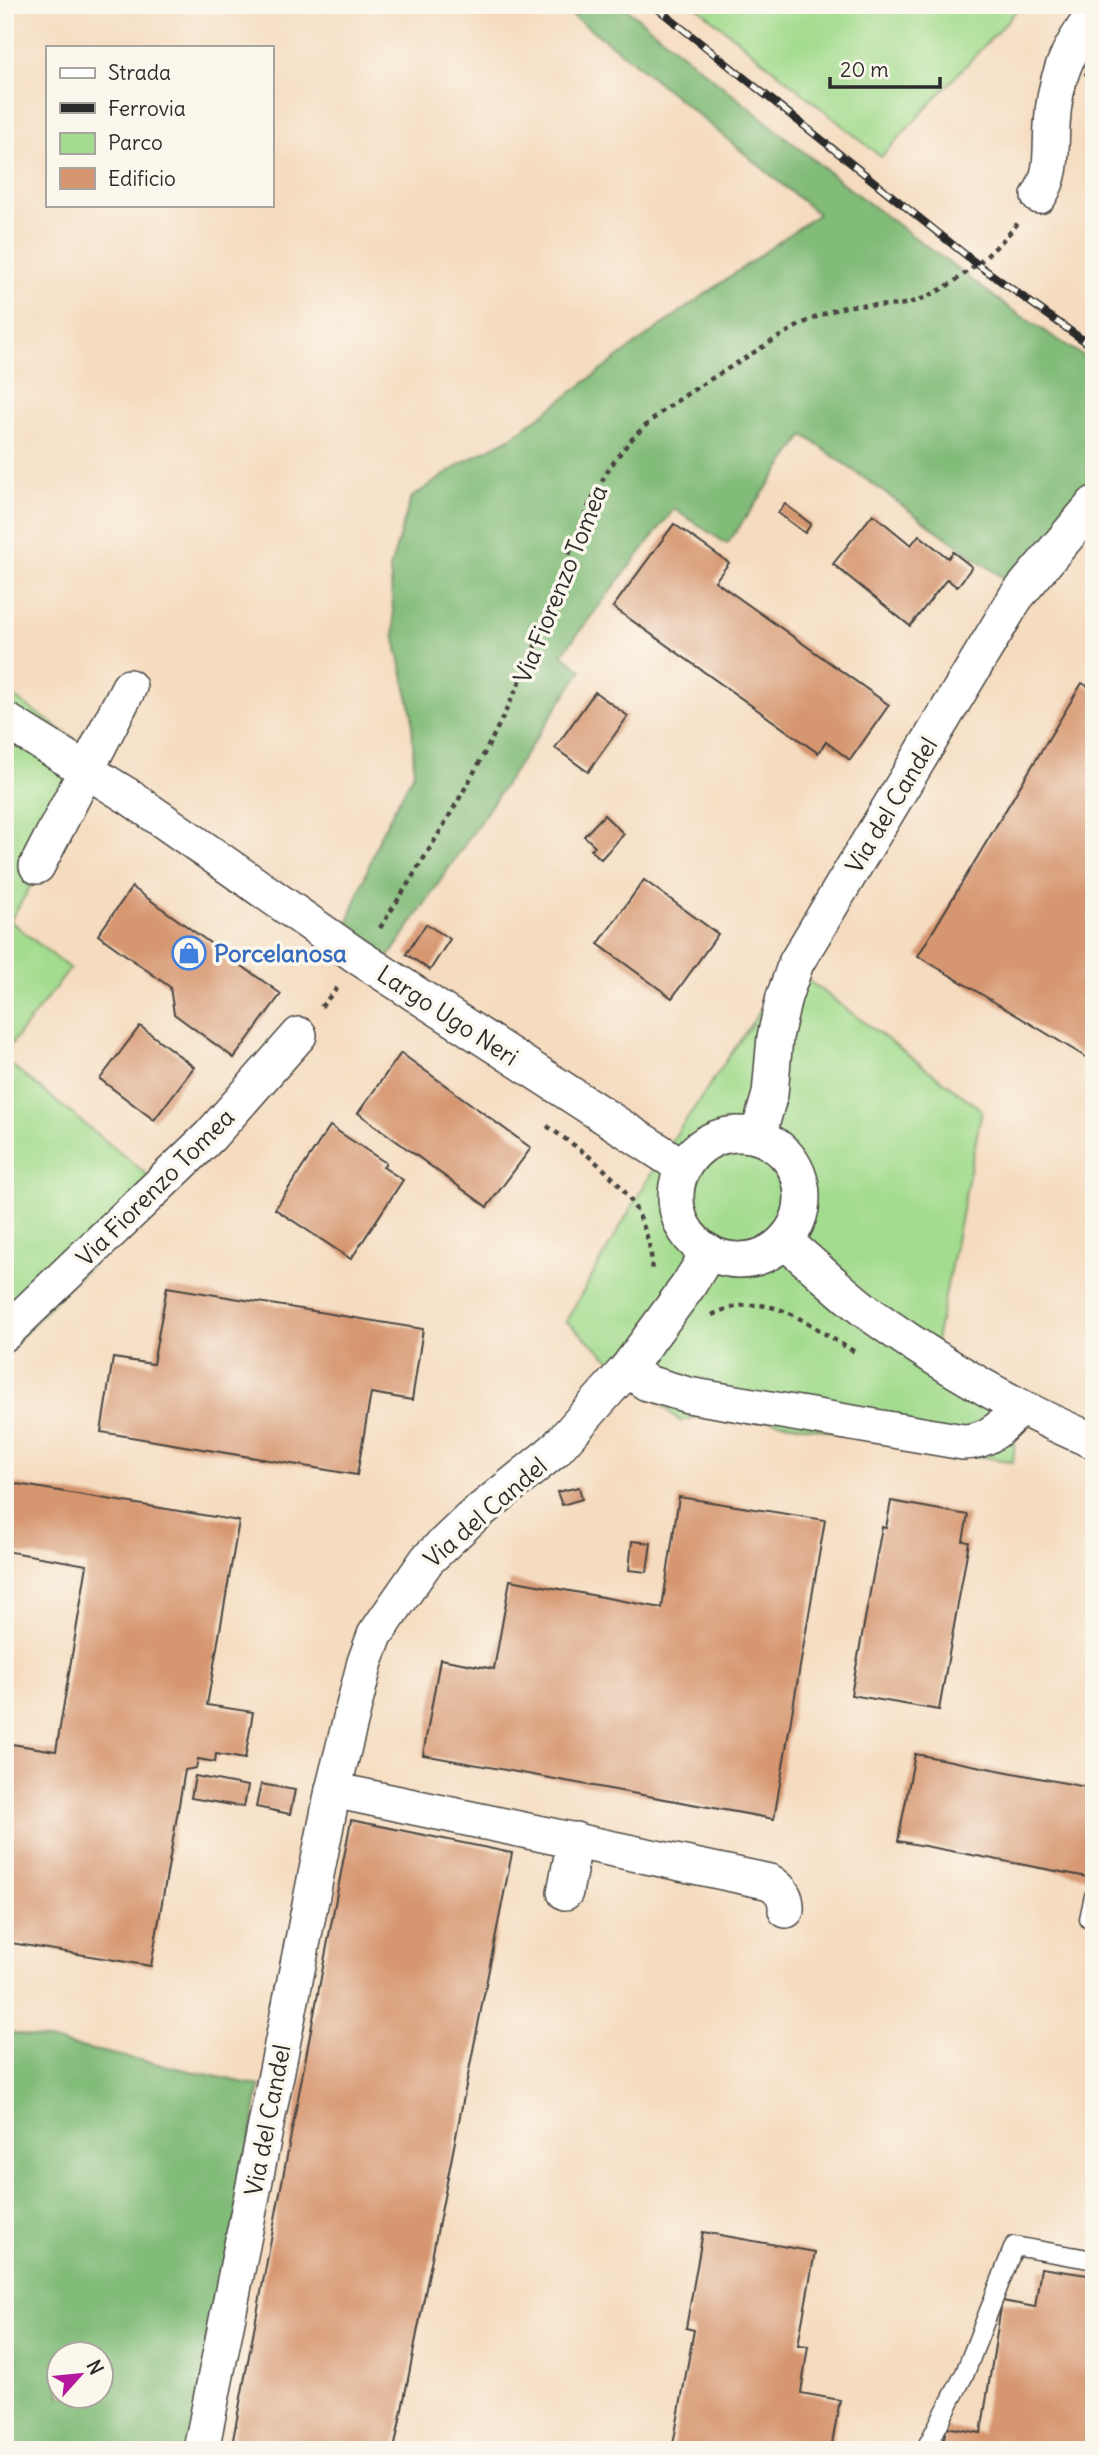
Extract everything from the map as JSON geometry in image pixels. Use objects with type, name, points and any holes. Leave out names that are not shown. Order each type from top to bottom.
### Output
[{"type":"street","points":[[1040,196],[1048,181],[1053,106],[1058,77],[1071,47],[1094,15]]},
{"type":"street","name":"Via del Candel","points":[[758,1136],[770,1094],[775,1037],[784,997],[796,963],[1016,597],[1094,504]]},
{"type":"street","points":[[37,866],[129,687]]},
{"type":"street","name":"Largo Ugo Neri","points":[[5,720],[87,770],[360,958],[683,1167]]},
{"type":"street","name":"Via Fiorenzo Tomea","points":[[5,1333],[210,1136],[299,1035]]},
{"type":"street","points":[[741,1133],[758,1136],[775,1144],[788,1157],[800,1181],[801,1209],[795,1226],[774,1250],[749,1259],[735,1260],[709,1252],[693,1240],[682,1224],[676,1205],[677,1186],[683,1167],[694,1153],[708,1142],[741,1133]]},
{"type":"street","points":[[784,1241],[869,1313],[1019,1407],[1094,1441]]},
{"type":"street","name":"Via del Candel","points":[[201,2450],[333,1790],[365,1662],[375,1635],[427,1560],[470,1519],[555,1450],[627,1369],[688,1286],[709,1252]]},
{"type":"street","points":[[627,1369],[647,1383],[688,1395],[963,1442],[976,1442],[993,1433],[1019,1407]]},
{"type":"street","points":[[333,1790],[770,1882],[782,1891],[786,1910]]},
{"type":"street","points":[[565,1892],[575,1840]]},
{"type":"lane","points":[[1089,1919],[1094,1896]]},
{"type":"lane","points":[[925,2450],[965,2373],[1014,2246],[1094,2260]]},
{"type":"path","name":"Via Fiorenzo Tomea","points":[[360,958],[433,846],[514,695],[547,617],[582,517],[603,477],[634,437],[672,404],[783,334],[815,318],[846,307],[899,305],[922,298],[945,286],[977,264],[1004,240],[1040,196]]},
{"type":"path","points":[[704,1320],[737,1306],[756,1304],[778,1307],[859,1354]]},
{"type":"green space","points":[[558,5],[622,5],[851,190],[1012,310],[1094,363],[1094,497],[1030,597],[804,435],[727,544],[674,509],[562,654],[582,670],[385,963],[347,925],[380,836],[414,772],[412,714],[395,639],[390,568],[411,498],[462,463],[512,437],[655,330],[818,214],[629,58]]},
{"type":"green space","points":[[695,5],[1022,5],[881,157]]},
{"type":"green space","points":[[5,691],[105,760],[10,921],[70,969],[5,1052]]},
{"type":"green space","points":[[790,967],[982,1110],[931,1366],[1017,1420],[1013,1462],[721,1412],[680,1421],[566,1321],[660,1158]]},
{"type":"green space","points":[[5,1060],[170,1193],[67,1287],[5,1355]]},
{"type":"green space","points":[[5,2031],[260,2086],[194,2450],[5,2450]]},
{"type":"building","points":[[1094,66],[1094,83],[1085,74]]},
{"type":"building","points":[[785,504],[811,524],[805,533],[778,513]]},
{"type":"building","points":[[873,514],[911,545],[919,535],[948,558],[953,552],[972,567],[957,587],[947,579],[910,626],[833,564]]},
{"type":"building","points":[[674,524],[729,563],[715,581],[889,705],[850,760],[826,742],[818,753],[613,607]]},
{"type":"building","points":[[1082,683],[1094,690],[1094,909],[1088,918],[1094,921],[1094,1062],[918,956]]},
{"type":"building","points":[[595,692],[628,716],[588,772],[555,748]]},
{"type":"building","points":[[604,815],[624,834],[601,859],[591,850],[595,846],[584,836]]},
{"type":"building","points":[[644,880],[718,934],[672,998],[598,944]]},
{"type":"building","points":[[132,887],[281,994],[234,1058],[174,1014],[170,987],[98,935]]},
{"type":"building","points":[[426,924],[450,939],[430,970],[406,954]]},
{"type":"building","points":[[140,1026],[194,1067],[154,1120],[100,1079]]},
{"type":"building","points":[[401,1053],[531,1148],[487,1207],[358,1113]]},
{"type":"building","points":[[330,1126],[386,1163],[383,1167],[403,1180],[351,1259],[275,1209]]},
{"type":"building","points":[[167,1287],[423,1329],[412,1400],[371,1393],[357,1475],[101,1432],[113,1358],[153,1364]]},
{"type":"building","points":[[5,1482],[239,1521],[207,1705],[253,1712],[245,1759],[216,1754],[215,1762],[198,1759],[196,1768],[185,1770],[151,1966],[5,1942],[5,1743],[56,1751],[87,1565],[5,1551]]},
{"type":"building","points":[[579,1487],[582,1499],[562,1505],[557,1492]]},
{"type":"building","points":[[679,1497],[825,1520],[774,1819],[423,1755],[440,1659],[494,1669],[510,1580],[662,1608]]},
{"type":"building","points":[[891,1501],[968,1515],[963,1541],[969,1542],[939,1710],[851,1695],[882,1527],[886,1528]]},
{"type":"building","points":[[632,1541],[651,1543],[647,1572],[629,1570]]},
{"type":"building","points":[[915,1754],[1086,1787],[1084,1792],[1094,1794],[1093,1878],[898,1841]]},
{"type":"building","points":[[195,1776],[248,1786],[244,1807],[191,1798]]},
{"type":"building","points":[[261,1784],[295,1790],[290,1814],[256,1807]]},
{"type":"building","points":[[351,1820],[512,1853],[394,2450],[231,2450]]},
{"type":"building","points":[[703,2232],[815,2252],[798,2345],[808,2346],[801,2393],[840,2400],[831,2449],[803,2444],[802,2450],[672,2450],[694,2330],[686,2328]]},
{"type":"building","points":[[1041,2268],[1094,2276],[1094,2450],[942,2450],[946,2427],[981,2433],[1002,2301],[1035,2307]]},
{"type":"railway","points":[[653,5],[977,264],[1094,348]]},
{"type":"place","name":"Porcelanosa","points":[[189,953]]}]
